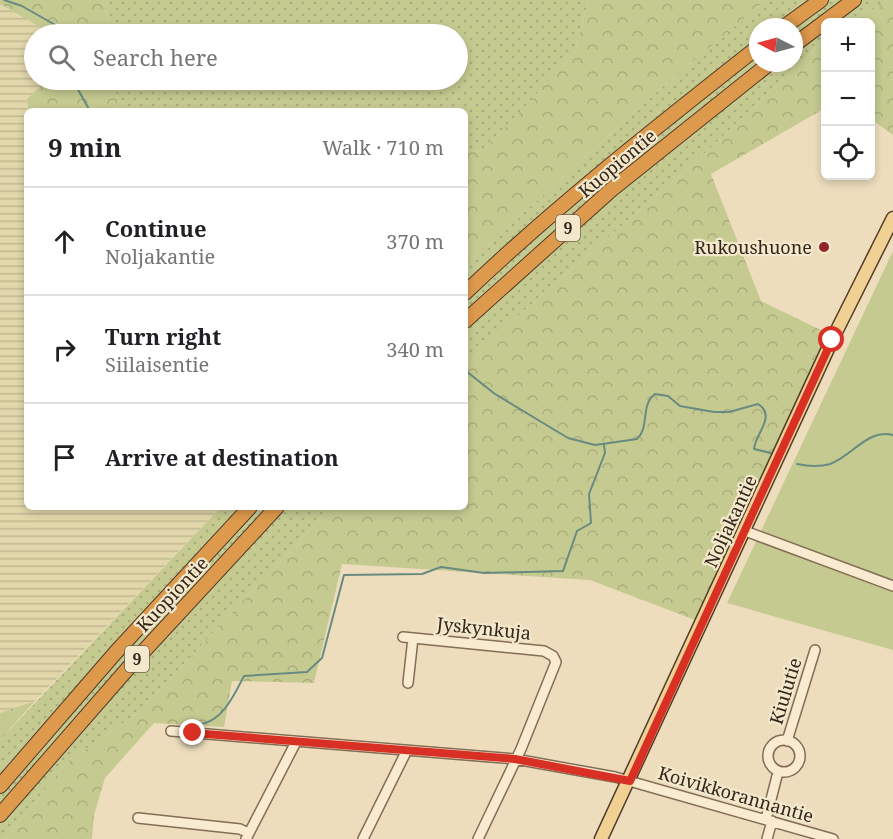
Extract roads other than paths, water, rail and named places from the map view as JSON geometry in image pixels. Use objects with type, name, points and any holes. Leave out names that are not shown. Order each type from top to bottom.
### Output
[{"type":"highway","points":[[796,18],[821,0]]},
{"type":"highway","points":[[803,38],[854,0]]},
{"type":"highway","name":"Kuopiontie","points":[[468,290],[595,177],[692,97],[749,54]]},
{"type":"highway","name":"Kuopiontie","points":[[468,318],[611,190],[759,72]]},
{"type":"highway","name":"Kuopiontie","points":[[0,786],[109,660],[247,510]]},
{"type":"highway","name":"Kuopiontie","points":[[0,815],[123,674],[274,510]]},
{"type":"main road","name":"Noljakantie","points":[[601,839],[630,781],[832,340],[893,219]]},
{"type":"street","points":[[745,531],[893,586]]},
{"type":"street","name":"Jyskynkuja","points":[[408,683],[408,637],[544,651],[553,656],[556,662],[515,759]]},
{"type":"street","name":"Kiulutie","points":[[787,741],[815,650]]},
{"type":"street","name":"Koivikkorannantie","points":[[171,731],[406,752],[515,759],[630,781],[833,839]]},
{"type":"street","points":[[787,741],[796,745],[800,760],[792,770],[778,772],[769,762],[768,751],[777,742],[787,741]]},
{"type":"street","points":[[138,819],[240,829],[247,836],[296,742]]},
{"type":"street","points":[[363,839],[406,752]]},
{"type":"street","points":[[478,839],[515,759]]},
{"type":"street","points":[[767,839],[778,772]]},
{"type":"waterway","points":[[4,0],[22,6],[54,24]]},
{"type":"waterway","points":[[78,90],[88,108]]},
{"type":"waterway","points":[[468,373],[495,394],[568,438],[595,445],[637,439],[643,428],[648,404],[655,394],[668,396],[680,406],[714,412],[729,412],[758,404],[766,414],[754,449],[771,453]]},
{"type":"waterway","points":[[797,464],[813,466],[830,464],[868,439],[884,434],[893,435]]},
{"type":"waterway","points":[[201,724],[209,722],[222,712],[244,676],[307,672],[322,658],[344,575],[422,574],[441,567],[484,573],[563,571],[577,531],[591,523],[589,494],[605,453],[604,445]]},
{"type":"place","name":"Rukoushuone","points":[[824,247]]}]
